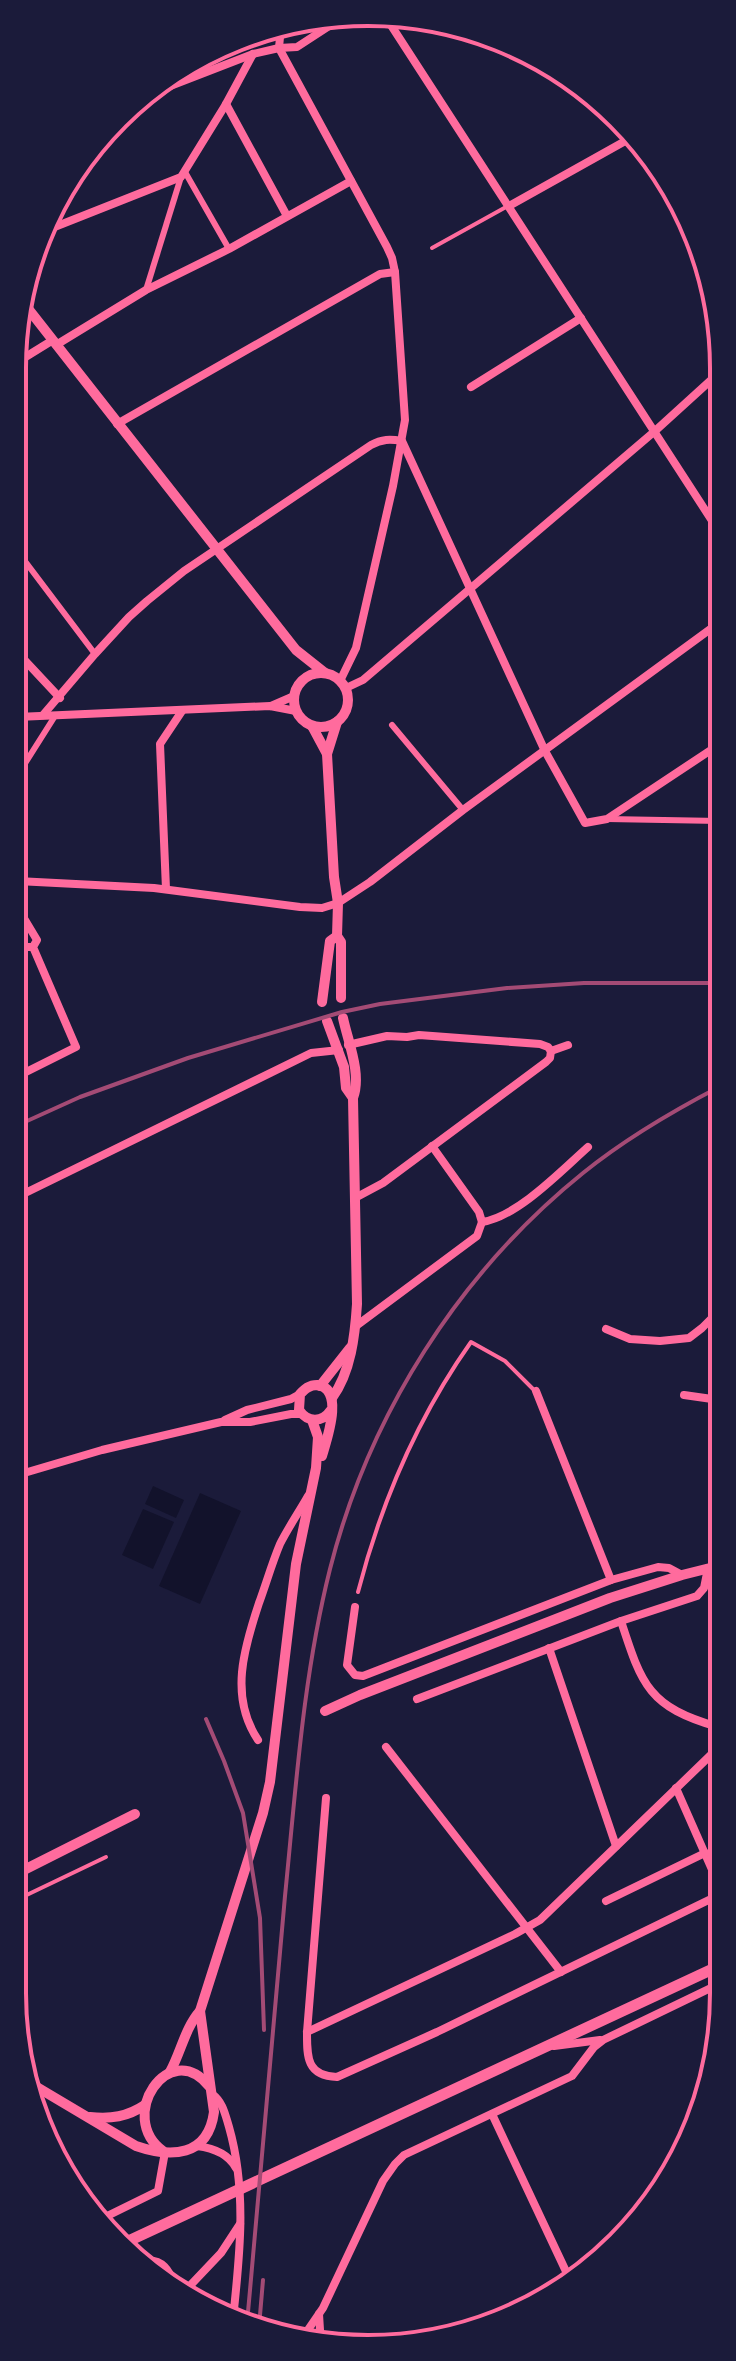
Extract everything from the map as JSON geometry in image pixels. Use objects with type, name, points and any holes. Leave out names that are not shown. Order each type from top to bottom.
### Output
[{"type":"main road","points":[[131,2240],[710,1970]]},
{"type":"street","points":[[392,27],[710,517]]},
{"type":"street","points":[[182,81],[253,54],[297,47],[325,29]]},
{"type":"street","points":[[280,38],[279,48],[387,247],[395,272],[406,405],[402,441],[356,648],[343,684]]},
{"type":"street","points":[[146,290],[183,174],[253,54]]},
{"type":"street","points":[[226,104],[287,216]]},
{"type":"street","points":[[509,206],[624,142]]},
{"type":"street","points":[[57,226],[183,174]]},
{"type":"street","points":[[183,174],[229,249]]},
{"type":"street","points":[[27,357],[351,181]]},
{"type":"street","points":[[117,424],[380,274],[395,272]]},
{"type":"street","points":[[31,312],[300,655],[343,684],[348,695],[347,710],[337,722],[327,754],[338,903],[337,936],[341,942],[341,998]]},
{"type":"street","points":[[471,387],[581,318]]},
{"type":"street","points":[[343,684],[363,680],[710,381]]},
{"type":"street","points":[[43,715],[95,654],[147,601],[216,549],[371,445],[385,439],[402,441]]},
{"type":"street","points":[[402,441],[545,751],[585,823],[607,819],[710,821]]},
{"type":"street","points":[[26,563],[95,654]]},
{"type":"street","points":[[26,881],[166,889],[300,907],[322,908],[338,903],[710,629]]},
{"type":"street","points":[[300,655],[296,711],[312,726],[327,754]]},
{"type":"street","points":[[26,662],[60,698]]},
{"type":"street","points":[[270,706],[296,692],[308,676],[325,673]]},
{"type":"street","points":[[26,716],[270,706],[296,711]]},
{"type":"street","points":[[166,889],[160,744],[182,711]]},
{"type":"street","points":[[26,762],[55,716]]},
{"type":"street","points":[[312,726],[325,727],[337,722]]},
{"type":"street","points":[[392,725],[463,810]]},
{"type":"street","points":[[607,819],[710,751]]},
{"type":"street","points":[[26,922],[37,940],[33,947]]},
{"type":"street","points":[[322,1002],[330,941],[337,936]]},
{"type":"street","points":[[26,947],[33,947]]},
{"type":"street","points":[[26,1072],[76,1047],[33,947]]},
{"type":"street","points":[[343,1018],[344,1048]]},
{"type":"street","points":[[221,1422],[250,1422],[291,1414],[323,1418],[348,1366],[356,1326],[358,1275],[353,1098],[356,1089],[355,1076],[344,1048],[327,1021]]},
{"type":"street","points":[[26,1193],[311,1053],[387,1036],[419,1035],[540,1044],[551,1051]]},
{"type":"street","points":[[551,1051],[568,1045]]},
{"type":"street","points":[[355,1198],[383,1183],[546,1062],[551,1051]]},
{"type":"street","points":[[356,1326],[477,1236],[482,1222],[479,1212],[432,1146]]},
{"type":"street","points":[[482,1222],[494,1220],[533,1195],[588,1147]]},
{"type":"street","points":[[606,1329],[630,1339],[660,1341],[689,1338],[710,1320]]},
{"type":"street","points":[[320,1386],[351,1347]]},
{"type":"street","points":[[26,1472],[102,1450],[221,1422],[247,1410],[291,1399],[308,1387],[320,1386],[325,1388],[332,1404],[324,1449],[316,1468]]},
{"type":"street","points":[[536,1391],[611,1580]]},
{"type":"street","points":[[40,2089],[147,2150],[182,2152],[197,2146],[211,2127],[214,2112],[200,2011],[270,1782],[298,1553],[319,1441],[317,1430],[298,1404],[300,1394]]},
{"type":"street","points":[[684,1395],[710,1399]]},
{"type":"street","points":[[258,1740],[250,1729],[244,1708],[241,1677],[245,1646],[280,1544],[310,1492]]},
{"type":"street","points":[[355,1607],[347,1665],[355,1675],[363,1676],[611,1580],[658,1567],[669,1568],[682,1575]]},
{"type":"street","points":[[325,1711],[610,1598],[710,1568]]},
{"type":"street","points":[[417,1699],[621,1621],[697,1596],[710,1574]]},
{"type":"street","points":[[621,1621],[639,1672],[652,1693],[682,1716],[710,1725]]},
{"type":"street","points":[[549,1648],[616,1846]]},
{"type":"street","points":[[386,1747],[561,1972]]},
{"type":"street","points":[[307,2032],[540,1920],[710,1756]]},
{"type":"street","points":[[676,1788],[710,1865]]},
{"type":"street","points":[[326,1798],[307,2032],[308,2058],[315,2071],[323,2076],[337,2077],[437,2032],[710,1899]]},
{"type":"street","points":[[26,1869],[135,1814]]},
{"type":"street","points":[[606,1901],[705,1853]]},
{"type":"street","points":[[308,2329],[319,2314],[383,2181],[395,2164],[415,2149],[572,2076],[603,2040],[710,1988]]},
{"type":"street","points":[[165,2152],[146,2132],[143,2116],[145,2105],[159,2081],[170,2072],[191,2020],[200,2011]]},
{"type":"street","points":[[545,2047],[603,2040]]},
{"type":"street","points":[[170,2072],[192,2072],[202,2077],[223,2107],[237,2157],[242,2219],[234,2308]]},
{"type":"street","points":[[88,2117],[122,2116],[134,2113],[145,2105]]},
{"type":"street","points":[[492,2114],[566,2271]]},
{"type":"street","points":[[197,2146],[224,2155],[233,2162],[238,2173]]},
{"type":"street","points":[[109,2215],[158,2191],[165,2152]]},
{"type":"street","points":[[191,2285],[221,2253],[242,2219]]},
{"type":"street","points":[[319,2314],[320,2331]]},
{"type":"lane","points":[[432,248],[509,206]]},
{"type":"lane","points":[[358,1592],[380,1516],[405,1457],[454,1366],[471,1342],[505,1361],[536,1391]]},
{"type":"lane","points":[[26,1895],[106,1857]]},
{"type":"shaded area","points":[[153,1486],[184,1500],[176,1518],[145,1504]]},
{"type":"shaded area","points":[[200,1493],[241,1511],[200,1604],[159,1586]]},
{"type":"shaded area","points":[[143,1509],[174,1522],[153,1569],[122,1555]]},
{"type":"railway","points":[[26,1121],[80,1097],[188,1058],[342,1012],[380,1004],[507,988],[584,983],[710,983]]},
{"type":"railway","points":[[248,2313],[302,1732],[321,1609],[347,1512],[394,1402],[459,1302],[497,1255],[538,1212],[583,1173],[649,1127],[710,1092]]},
{"type":"railway","points":[[206,1719],[243,1813],[260,1918],[264,2030]]},
{"type":"railway","points":[[260,2318],[263,2280]]}]
